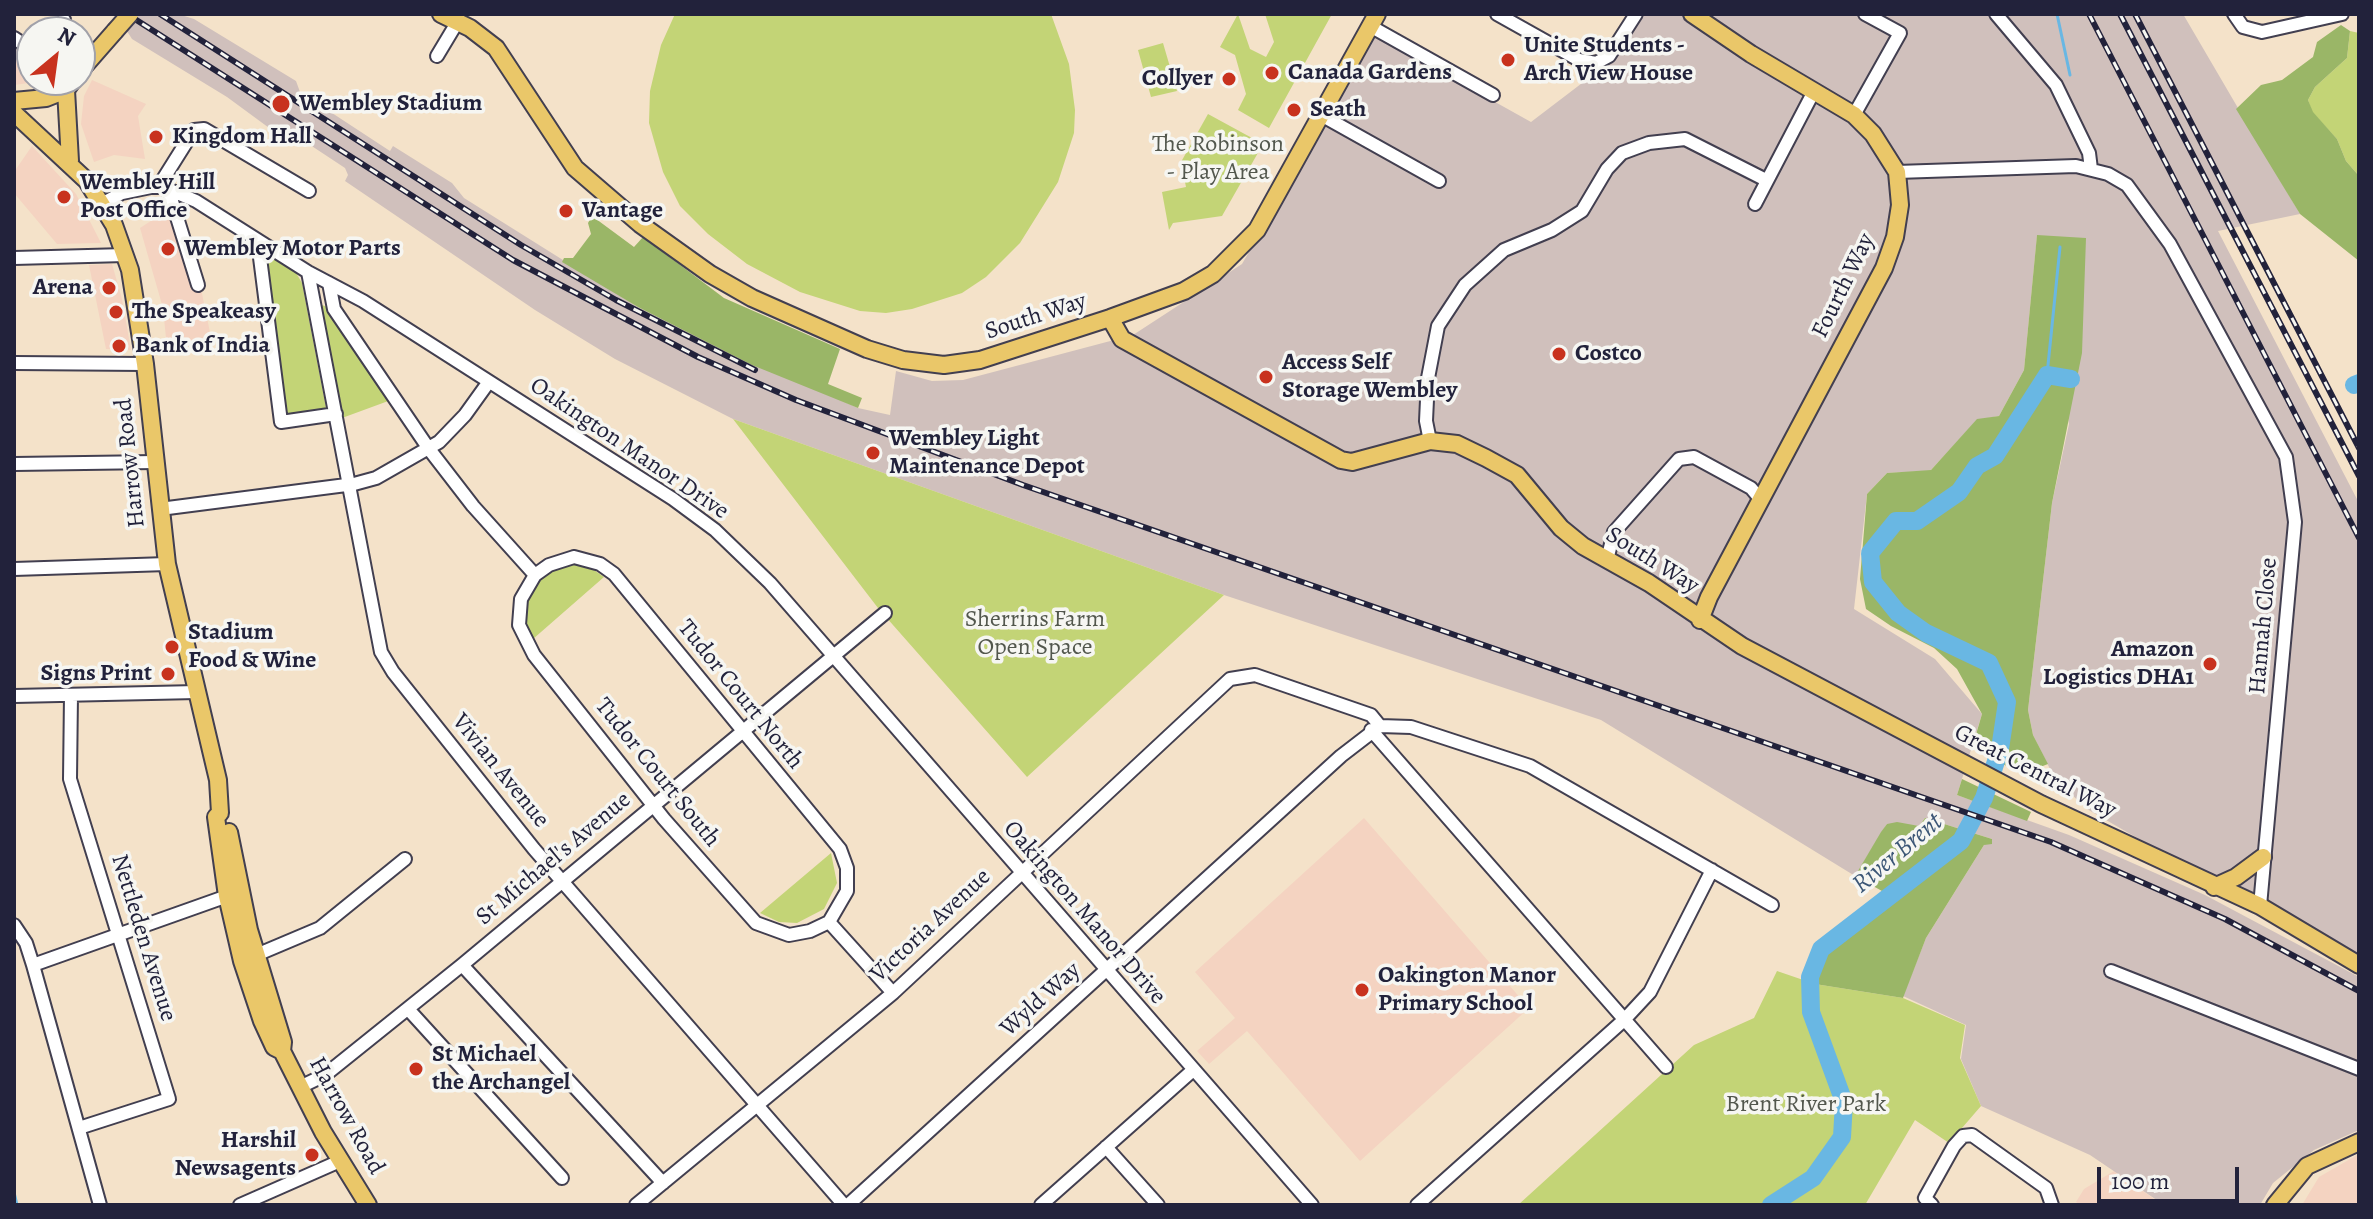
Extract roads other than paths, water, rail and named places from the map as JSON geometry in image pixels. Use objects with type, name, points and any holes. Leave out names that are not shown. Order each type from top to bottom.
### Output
[{"type":"main road","points":[[96,53],[130,14]]},
{"type":"main road","name":"South Way","points":[[441,14],[483,37],[502,55],[560,149],[587,179],[710,274],[782,313],[867,349],[903,360],[944,365],[980,360],[1110,318],[1122,339],[1285,430],[1352,462],[1430,441],[1457,444],[1517,475],[1561,528],[1607,560],[1649,583],[1697,618],[1709,597]]},
{"type":"main road","points":[[1692,14],[1813,93],[1854,115]]},
{"type":"main road","points":[[1110,318],[1184,291],[1232,259],[1257,230],[1374,20]]},
{"type":"main road","points":[[14,101],[50,96]]},
{"type":"main road","points":[[70,96],[70,161]]},
{"type":"main road","name":"Harrow Road","points":[[14,113],[70,161],[103,203],[125,255],[137,302],[167,564],[211,743],[220,813],[216,817],[262,1021],[274,1047],[282,1051],[340,1161],[368,1205]]},
{"type":"main road","name":"Fourth Way","points":[[1709,597],[1884,268],[1895,237],[1900,205],[1897,172],[1873,134],[1854,115]]},
{"type":"main road","name":"Great Central Way","points":[[1697,618],[1805,681],[2017,792],[2260,906],[2359,965]]},
{"type":"main road","points":[[2214,887],[2236,877],[2263,857]]},
{"type":"main road","points":[[2275,1205],[2307,1166],[2359,1142]]},
{"type":"street","points":[[1497,14],[1579,60],[1596,63],[1609,56],[1636,14]]},
{"type":"street","points":[[1854,115],[1900,33],[1865,14]]},
{"type":"street","points":[[1897,172],[2076,166],[2091,169],[2089,153],[2056,85],[1996,14]]},
{"type":"street","points":[[2234,14],[2243,27],[2262,32],[2342,14]]},
{"type":"street","points":[[1374,20],[1493,95]]},
{"type":"street","points":[[437,56],[458,21]]},
{"type":"street","points":[[1755,204],[1813,93]]},
{"type":"street","points":[[1321,115],[1439,181]]},
{"type":"street","points":[[198,285],[171,198],[162,181],[194,130],[200,127],[309,191]]},
{"type":"street","points":[[1430,441],[1426,421],[1428,378],[1438,326],[1465,285],[1504,250],[1552,230],[1582,211],[1607,169],[1622,153],[1649,143],[1685,139],[1766,180]]},
{"type":"street","name":"Hannah Close","points":[[2091,169],[2127,185],[2143,204],[2170,244],[2286,457],[2295,522],[2260,906]]},
{"type":"street","points":[[103,203],[122,193],[163,187]]},
{"type":"street","name":"Oakington Manor Drive","points":[[163,187],[196,201],[308,272],[363,301],[673,499],[715,530],[770,583],[1192,1071],[1312,1205]]},
{"type":"street","points":[[258,242],[281,422],[336,414]]},
{"type":"street","points":[[14,258],[125,255]]},
{"type":"street","name":"Vivian Avenue","points":[[308,272],[381,652],[393,672],[560,880],[846,1205]]},
{"type":"street","points":[[329,283],[334,309]]},
{"type":"street","points":[[312,303],[324,302],[334,309],[429,449],[473,506],[535,575]]},
{"type":"street","points":[[14,363],[145,364]]},
{"type":"street","points":[[160,509],[347,485],[384,475],[429,449],[453,429],[488,383]]},
{"type":"street","points":[[1607,560],[1614,532],[1679,459],[1694,457],[1751,488],[1761,500]]},
{"type":"street","points":[[14,464],[155,462]]},
{"type":"street","name":"Tudor Court North","points":[[535,575],[549,565],[574,557],[600,564],[614,574],[840,849],[847,868],[847,891],[829,922]]},
{"type":"street","points":[[14,569],[167,564]]},
{"type":"street","name":"Tudor Court South","points":[[535,575],[521,599],[521,633],[654,804],[756,923],[789,935],[810,931],[829,922]]},
{"type":"street","name":"St Michael's Avenue","points":[[300,1087],[325,1075],[408,1009],[885,613]]},
{"type":"street","name":"Victoria Avenue","points":[[636,1205],[893,993],[1236,676],[1255,675],[1368,714],[1376,728]]},
{"type":"street","points":[[14,696],[197,692]]},
{"type":"street","name":"Nettleden Avenue","points":[[71,695],[70,779],[169,1099],[79,1128]]},
{"type":"street","points":[[1376,728],[1411,727],[1530,766],[1772,905]]},
{"type":"street","points":[[1376,728],[1666,1067]]},
{"type":"street","name":"Wyld Way","points":[[846,1205],[1376,728]]},
{"type":"street","points":[[249,958],[320,928],[405,859]]},
{"type":"street","points":[[1417,1205],[1624,1020],[1659,980],[1712,870]]},
{"type":"street","points":[[33,965],[234,894]]},
{"type":"street","points":[[829,922],[893,993]]},
{"type":"street","points":[[14,925],[26,943],[33,965],[100,1205]]},
{"type":"street","points":[[462,965],[663,1183]]},
{"type":"street","points":[[2111,971],[2359,1069]]},
{"type":"street","points":[[408,1009],[562,1178]]},
{"type":"street","points":[[1041,1205],[1192,1071]]},
{"type":"street","points":[[1928,1203],[1954,1146],[1963,1136],[1972,1135],[2046,1188],[2052,1205]]},
{"type":"street","points":[[1106,1147],[1158,1205]]},
{"type":"street","points":[[240,1205],[340,1161]]},
{"type":"waterway","points":[[2057,14],[2070,75]]},
{"type":"waterway","points":[[2047,375],[2060,247]]},
{"type":"waterway","name":"River Brent","points":[[1771,1205],[1813,1178],[1842,1137],[1844,1102],[1811,1012],[1810,977],[1821,949],[1961,841],[1984,798],[2000,749],[2007,702],[1989,663],[1926,633],[1898,613],[1873,582],[1870,553],[1896,521],[1917,521],[1959,492],[1977,466],[1995,456],[2047,375],[2071,379]]},
{"type":"waterway","name":"River Brent","points":[[2354,385],[2359,383]]},
{"type":"waterway","points":[[14,1192],[17,1205]]},
{"type":"railway","points":[[127,14],[513,260],[698,357],[796,400],[1023,485],[2051,842],[2225,919],[2359,991]]},
{"type":"railway","points":[[160,14],[521,245],[616,300],[755,370]]},
{"type":"railway","points":[[2089,14],[2359,538]]},
{"type":"railway","points":[[2120,14],[2359,476]]},
{"type":"railway","points":[[2135,14],[2359,448]]},
{"type":"place","name":"Unite Students - Arch View House","points":[[1508,60]]},
{"type":"place","name":"Canada Gardens","points":[[1272,73]]},
{"type":"place","name":"Collyer","points":[[1229,79]]},
{"type":"place","name":"Wembley Stadium","points":[[281,104]]},
{"type":"place","name":"Seath","points":[[1294,110]]},
{"type":"place","name":"Kingdom Hall","points":[[156,137]]},
{"type":"place","name":"Wembley Hill Post Office","points":[[64,197]]},
{"type":"place","name":"Vantage","points":[[566,211]]},
{"type":"place","name":"Wembley Motor Parts","points":[[168,249]]},
{"type":"place","name":"Arena","points":[[109,288]]},
{"type":"place","name":"The Speakeasy","points":[[116,312]]},
{"type":"place","name":"Bank of India","points":[[119,346]]},
{"type":"place","name":"Costco","points":[[1559,354]]},
{"type":"place","name":"Access Self Storage Wembley","points":[[1266,377]]},
{"type":"place","name":"Wembley Light Maintenance Depot","points":[[873,453]]},
{"type":"place","name":"Stadium Food & Wine","points":[[172,647]]},
{"type":"place","name":"Amazon Logistics DHA1","points":[[2210,664]]},
{"type":"place","name":"Signs Print","points":[[168,674]]},
{"type":"place","name":"Oakington Manor Primary School","points":[[1362,990]]},
{"type":"place","name":"St Michael the Archangel","points":[[416,1069]]},
{"type":"place","name":"Harshil Newsagents","points":[[312,1155]]},
{"type":"park label","name":"The Robinson - Play Area","points":[[1218,159]]},
{"type":"park label","name":"Sherrins Farm Open Space","points":[[1035,634]]},
{"type":"park label","name":"Brent River Park","points":[[1806,1105]]}]
